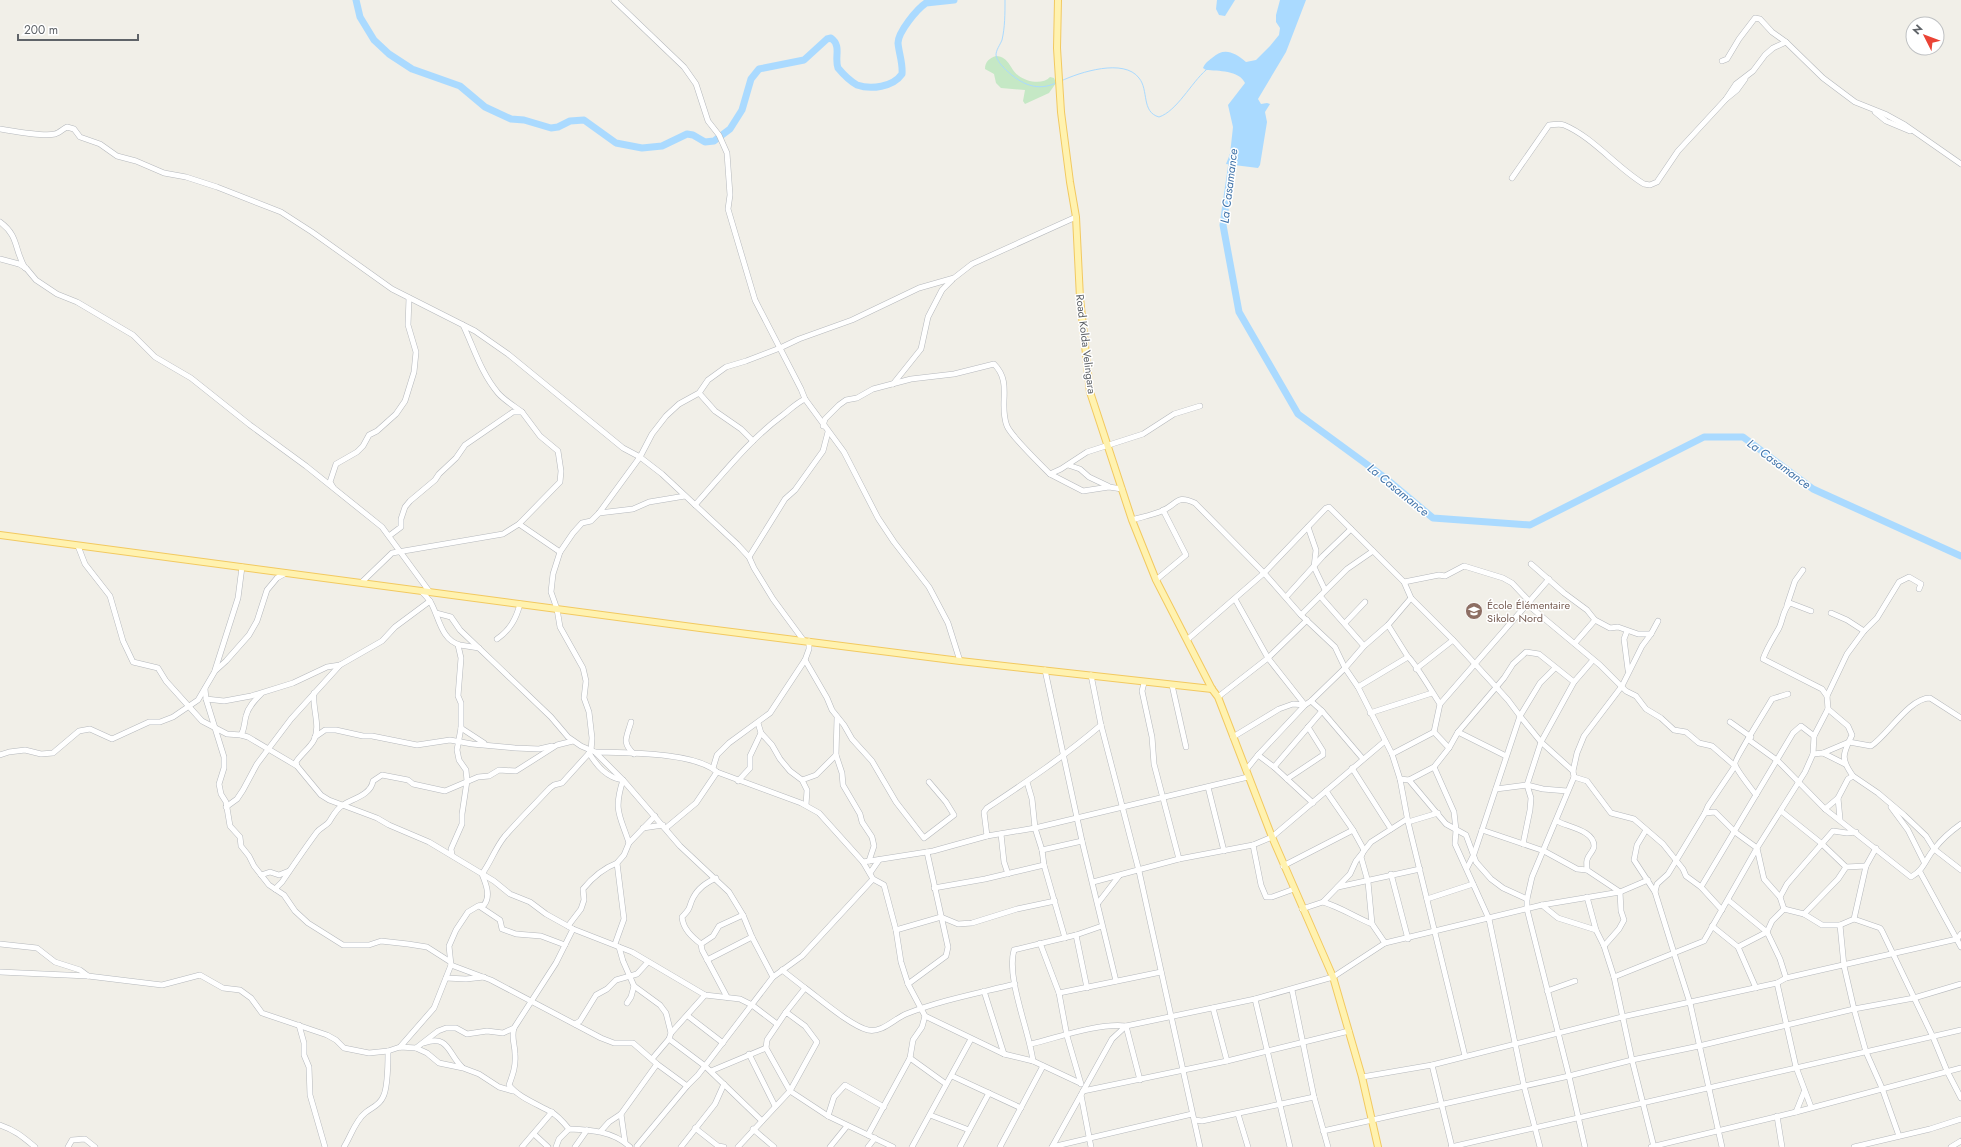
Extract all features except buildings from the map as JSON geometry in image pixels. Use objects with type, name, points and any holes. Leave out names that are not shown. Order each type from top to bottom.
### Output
[{"type":"main road","name":"Road Kolda Velingara","points":[[1058,0],[1058,78],[1070,182],[1076,217],[1080,298],[1090,392],[1132,520],[1156,580],[1188,639],[1212,690],[1218,697]]},
{"type":"main road","points":[[0,535],[286,574],[362,582],[960,661],[1212,690]]},
{"type":"main road","points":[[1218,697],[1283,866],[1333,977],[1362,1077],[1378,1147]]},
{"type":"street","points":[[614,0],[690,75],[699,92],[708,121],[719,137],[727,153],[730,195],[728,209],[732,228],[742,252],[755,300],[805,399],[823,426],[844,452],[878,518],[894,542],[929,588],[948,623],[960,661]]},
{"type":"street","points":[[1722,61],[1727,59],[1739,39],[1755,18],[1760,20],[1772,32],[1786,42],[1823,78],[1855,102],[1873,110],[1886,121],[1895,126],[1913,131],[1961,164]]},
{"type":"street","points":[[1512,178],[1549,125],[1563,124],[1612,158],[1644,184],[1650,185],[1657,182],[1678,151],[1726,99],[1736,84],[1759,65],[1764,55],[1778,45],[1786,42]]},
{"type":"street","points":[[0,129],[50,134],[55,134],[67,127],[74,129],[80,137],[100,144],[117,156],[136,161],[164,173],[204,183],[269,207],[312,232],[392,289],[438,314],[462,324],[508,354],[550,390],[573,406],[623,448],[640,457],[695,505],[749,557],[773,599],[806,641],[809,650],[805,660],[770,713],[758,724],[729,743],[717,755],[715,770],[696,803],[665,826],[642,829]]},
{"type":"street","points":[[892,385],[921,349],[928,317],[942,290],[954,278],[972,264],[1076,217]]},
{"type":"street","points":[[0,222],[8,228],[13,236],[18,256],[36,280],[57,294],[77,302],[133,335],[155,357],[191,378],[250,425],[306,466],[382,527],[429,591]]},
{"type":"street","points":[[0,259],[26,268]]},
{"type":"street","points":[[482,874],[491,861],[493,852],[516,824],[554,784],[562,783],[592,752],[589,712],[584,698],[586,681],[583,668],[571,645],[562,634],[558,609],[551,592],[552,574],[560,552],[582,523],[591,521],[599,513],[640,457],[652,434],[666,416],[679,404],[699,393],[708,380],[726,367],[852,320],[919,288],[954,278]]},
{"type":"street","points":[[334,490],[330,482],[336,464],[357,452],[363,446],[369,435],[386,424],[396,414],[407,395],[414,372],[416,352],[408,325],[407,317],[409,298]]},
{"type":"street","points":[[362,582],[392,553],[502,534],[519,524],[560,482],[561,472],[558,451],[540,436],[522,412],[499,394],[494,388],[477,359],[462,324]]},
{"type":"street","points":[[823,426],[825,418],[846,400],[857,398],[873,389],[911,379],[954,374],[994,364],[1002,375],[1006,394],[1004,410],[1007,427],[1050,474],[1084,491],[1109,487]]},
{"type":"street","points":[[699,393],[715,411],[741,429],[753,441]]},
{"type":"street","points":[[695,505],[753,441],[794,404],[805,399]]},
{"type":"street","points":[[1050,474],[1068,465],[1087,452],[1143,434],[1174,414],[1200,406]]},
{"type":"street","points":[[389,536],[401,527],[401,519],[405,507],[410,501],[435,480],[439,474],[456,458],[465,445],[513,412],[522,412]]},
{"type":"street","points":[[816,416],[830,413]]},
{"type":"street","points":[[749,557],[785,499],[795,490],[823,451],[828,432]]},
{"type":"street","points":[[1068,465],[1080,469],[1089,477],[1109,487],[1122,489]]},
{"type":"street","points":[[599,513],[633,509],[649,502],[685,496]]},
{"type":"street","points":[[1132,520],[1163,510],[1177,500],[1186,498],[1195,503],[1264,573],[1301,615],[1334,647],[1345,668],[1358,687],[1392,754],[1400,779],[1408,821],[1465,1056]]},
{"type":"street","points":[[1188,639],[1264,573],[1326,508],[1329,507],[1404,582],[1411,598],[1453,640],[1496,687],[1541,742],[1574,774],[1587,781],[1611,813],[1634,819],[1662,844],[1686,876],[1701,887],[1722,910]]},
{"type":"street","points":[[1156,580],[1186,555],[1163,510]]},
{"type":"street","points":[[519,524],[560,552]]},
{"type":"street","points":[[1308,528],[1316,550],[1314,568],[1325,590]]},
{"type":"street","points":[[1286,597],[1314,568],[1323,556],[1352,529]]},
{"type":"street","points":[[78,546],[85,564],[110,596],[123,641],[133,662],[158,668],[166,681],[202,721],[227,734],[241,735],[269,749],[297,766],[321,795],[415,835],[452,855],[510,894],[530,902],[546,914],[571,927],[617,946],[705,995],[727,997],[752,1005],[777,1024]]},
{"type":"street","points":[[1301,615],[1347,569],[1373,551]]},
{"type":"street","points":[[1531,564],[1587,610],[1595,620],[1610,628],[1618,627],[1638,634],[1651,634]]},
{"type":"street","points":[[1404,582],[1439,575],[1445,576],[1464,566],[1503,578],[1512,583],[1529,604],[1622,686],[1636,696],[1646,709],[1661,718],[1674,730],[1686,732],[1699,742],[1712,746],[1735,766],[1756,795]]},
{"type":"street","points":[[0,755],[25,750],[40,754],[53,753],[79,730],[90,729],[112,739],[149,722],[160,722],[173,717],[189,707],[198,700],[214,671],[238,598],[242,567]]},
{"type":"street","points":[[1614,977],[1704,941],[1757,848],[1799,783],[1813,754],[1814,736],[1828,709],[1827,696],[1822,688],[1763,659],[1770,642],[1779,628],[1795,581],[1803,570]]},
{"type":"street","points":[[214,671],[226,661],[248,635],[257,621],[267,590],[277,578],[286,574]]},
{"type":"street","points":[[1827,696],[1847,654],[1864,630],[1877,618],[1899,582],[1909,577],[1921,584],[1919,589]]},
{"type":"street","points":[[1434,732],[1440,704],[1475,665],[1504,629],[1529,604],[1549,579]]},
{"type":"street","points":[[420,590],[430,601],[436,613],[437,621],[448,637],[458,645],[479,648]]},
{"type":"street","points":[[1320,596],[1364,646]]},
{"type":"street","points":[[1246,770],[1305,705],[1345,668],[1364,646],[1388,625],[1411,598]]},
{"type":"street","points":[[1235,599],[1268,658],[1305,705]]},
{"type":"street","points":[[226,807],[240,794],[257,764],[291,719],[340,665],[382,641],[395,627],[430,601]]},
{"type":"street","points":[[1345,623],[1366,602]]},
{"type":"street","points":[[1786,606],[1790,603],[1811,611]]},
{"type":"street","points":[[497,639],[508,632],[517,616],[520,604]]},
{"type":"street","points":[[436,613],[451,617],[460,630],[573,741],[592,752],[623,780],[665,826],[680,846],[716,878],[729,892],[743,915],[752,937],[773,977]]},
{"type":"street","points":[[1831,613],[1864,630]]},
{"type":"street","points":[[1218,697],[1268,658],[1306,620]]},
{"type":"street","points":[[1575,643],[1595,620]]},
{"type":"street","points":[[1585,1147],[1569,1076],[1557,1034],[1527,909],[1527,899],[1532,877],[1557,821],[1574,774],[1577,753],[1584,736],[1622,686],[1642,646],[1658,621]]},
{"type":"street","points":[[1388,625],[1440,704]]},
{"type":"street","points":[[1627,631],[1624,639],[1628,673]]},
{"type":"street","points":[[1416,669],[1453,640]]},
{"type":"street","points":[[452,855],[451,848],[462,824],[467,781],[466,770],[460,760],[457,750],[460,742],[461,728],[461,703],[458,696],[461,658],[458,645]]},
{"type":"street","points":[[1400,779],[1409,780],[1434,767],[1449,748],[1458,732],[1496,687],[1513,664],[1526,652],[1539,654],[1574,682]]},
{"type":"street","points":[[1358,687],[1410,658],[1425,661]]},
{"type":"street","points":[[805,660],[837,718],[844,725],[852,739],[872,761],[896,802],[924,838],[954,815],[946,802],[929,782]]},
{"type":"street","points":[[1522,844],[1530,810],[1530,798],[1526,785],[1541,742],[1574,682],[1593,660]]},
{"type":"street","points":[[206,699],[224,701],[262,692],[293,683],[327,667],[340,665]]},
{"type":"street","points":[[1467,868],[1474,854],[1520,716],[1540,683],[1555,668]]},
{"type":"street","points":[[1045,670],[1065,756],[1082,841],[1116,981]]},
{"type":"street","points":[[1090,675],[1101,725],[1139,871],[1200,1147]]},
{"type":"street","points":[[1144,683],[1142,691],[1152,737],[1154,764],[1164,796],[1179,859]]},
{"type":"street","points":[[1172,685],[1186,747]]},
{"type":"street","points":[[205,689],[206,699],[224,757],[224,768],[219,784],[230,826],[240,837],[243,851],[249,856],[269,885],[284,895],[295,911],[308,923],[342,945],[369,945],[382,941],[427,947],[450,963],[485,977],[530,1001],[540,1004],[550,1011],[559,1014],[607,1040],[633,1043],[686,1086]]},
{"type":"street","points":[[241,735],[244,729],[246,714],[253,701],[262,692]]},
{"type":"street","points":[[297,766],[296,762],[315,737],[317,732],[313,703],[314,693]]},
{"type":"street","points":[[1370,713],[1432,693]]},
{"type":"street","points":[[1655,892],[1657,884],[1668,874],[1706,813],[1708,806],[1735,766],[1735,760],[1750,738],[1772,699],[1788,694]]},
{"type":"street","points":[[1813,754],[1823,753],[1849,742],[1871,746],[1907,709],[1926,698],[1930,698],[1961,718]]},
{"type":"street","points":[[1311,701],[1322,711],[1364,759]]},
{"type":"street","points":[[1233,737],[1279,709],[1293,704],[1305,705]]},
{"type":"street","points":[[1828,709],[1848,726],[1852,735],[1843,758],[1853,776],[1886,800],[1926,836],[1934,849],[1961,870]]},
{"type":"street","points":[[1274,767],[1322,711]]},
{"type":"street","points":[[837,718],[836,755],[842,773],[843,785],[860,814],[862,822],[872,837],[874,846],[866,861]]},
{"type":"street","points":[[631,722],[625,741],[626,746],[634,754]]},
{"type":"street","points":[[1730,722],[1778,761],[1825,809],[1840,819],[1911,877],[1920,872],[1924,862],[1934,849],[1948,834],[1961,824]]},
{"type":"street","points":[[758,724],[761,733],[772,745],[780,759],[790,771],[802,780],[807,790],[806,805]]},
{"type":"street","points":[[988,836],[984,812],[986,808],[1027,782],[1050,764],[1065,756],[1101,725]]},
{"type":"street","points":[[1701,887],[1778,761],[1793,733],[1801,726],[1814,736]]},
{"type":"street","points":[[1287,779],[1323,755],[1323,751],[1308,727]]},
{"type":"street","points":[[461,728],[484,744]]},
{"type":"street","points":[[315,737],[326,730],[336,730],[417,745],[433,741],[450,740],[515,748],[539,748],[573,741]]},
{"type":"street","points":[[1434,732],[1449,748]]},
{"type":"street","points":[[1392,754],[1434,732]]},
{"type":"street","points":[[1458,732],[1506,756]]},
{"type":"street","points":[[1534,732],[1545,733]]},
{"type":"street","points":[[738,781],[750,768],[750,756],[761,733]]},
{"type":"street","points":[[1093,882],[1139,871],[1179,859],[1253,845],[1272,837],[1352,768],[1385,742]]},
{"type":"street","points":[[276,889],[318,830],[328,823],[333,814],[342,805],[354,800],[368,790],[372,786],[373,781],[382,775],[408,780],[413,784],[445,791],[478,777],[489,776],[499,770],[516,771],[557,745]]},
{"type":"street","points":[[592,752],[634,754],[693,760],[738,781],[806,805],[819,813],[866,861],[873,879],[884,885],[896,930],[901,962],[908,984],[925,1016],[922,1027],[913,1040],[910,1058],[868,1135]]},
{"type":"street","points":[[1823,753],[1845,764]]},
{"type":"street","points":[[802,780],[816,774],[836,755]]},
{"type":"street","points":[[1258,755],[1274,767],[1313,803]]},
{"type":"street","points":[[1434,767],[1454,812],[1456,830],[1455,844],[1489,919],[1524,1086],[1536,1127],[1540,1147]]},
{"type":"street","points":[[1352,768],[1391,829]]},
{"type":"street","points":[[466,770],[478,777]]},
{"type":"street","points":[[1825,809],[1838,798],[1848,779],[1853,776]]},
{"type":"street","points":[[866,861],[927,852],[988,836],[1036,828],[1122,806],[1248,777]]},
{"type":"street","points":[[623,780],[617,798],[618,814],[629,843]]},
{"type":"street","points":[[1409,780],[1446,824],[1466,835],[1476,862],[1491,879],[1503,888],[1527,899]]},
{"type":"street","points":[[1027,782],[1032,799],[1036,828],[1042,850],[1044,865],[1065,938]]},
{"type":"street","points":[[1496,789],[1526,785],[1543,789],[1567,791]]},
{"type":"street","points":[[1208,787],[1224,851]]},
{"type":"street","points":[[1326,791],[1353,830],[1364,850],[1362,857],[1368,882],[1372,924],[1385,943]]},
{"type":"street","points":[[1838,798],[1840,819]]},
{"type":"street","points":[[1886,800],[1908,830],[1924,862]]},
{"type":"street","points":[[1781,811],[1821,843],[1846,867],[1866,866]]},
{"type":"street","points":[[1706,813],[1714,812],[1735,832],[1757,848],[1764,879],[1780,897],[1784,909]]},
{"type":"street","points":[[1302,909],[1323,902],[1350,874],[1364,850],[1371,842],[1391,829],[1408,821],[1438,813]]},
{"type":"street","points":[[514,1092],[509,1085],[515,1069],[515,1052],[512,1035],[514,1028],[530,1001],[556,963],[565,945],[571,927],[581,909],[584,900],[583,889],[605,868],[617,863],[624,855],[629,843],[655,816]]},
{"type":"street","points":[[1557,821],[1565,825],[1577,827],[1592,840],[1594,847],[1587,860],[1586,870]]},
{"type":"street","points":[[1283,866],[1353,830]]},
{"type":"street","points":[[1482,830],[1544,851],[1577,869],[1586,870],[1620,892]]},
{"type":"street","points":[[1646,830],[1637,845],[1634,860],[1655,892],[1690,1003],[1722,1147]]},
{"type":"street","points":[[1780,897],[1787,884],[1833,831],[1847,833],[1856,832]]},
{"type":"street","points":[[1001,834],[1004,862],[1008,874]]},
{"type":"street","points":[[1042,850],[1082,841]]},
{"type":"street","points":[[1253,845],[1261,886],[1266,897],[1272,897],[1294,889]]},
{"type":"street","points":[[1854,919],[1866,866],[1876,848]]},
{"type":"street","points":[[908,984],[946,956],[948,947],[927,852]]},
{"type":"street","points":[[870,874],[879,860]]},
{"type":"street","points":[[617,863],[624,919],[617,946],[634,986],[660,1005],[666,1013],[672,1033]]},
{"type":"street","points":[[934,888],[1008,874],[1044,865]]},
{"type":"street","points":[[1804,914],[1838,879],[1846,867]]},
{"type":"street","points":[[1338,887],[1368,882],[1391,874],[1420,869]]},
{"type":"street","points":[[261,875],[270,872],[279,875],[290,871]]},
{"type":"street","points":[[1920,872],[1961,947]]},
{"type":"street","points":[[400,1048],[434,1008],[439,992],[446,978],[450,963],[449,946],[456,930],[468,912],[478,906],[484,906],[487,901],[487,886],[482,874]]},
{"type":"street","points":[[1391,874],[1408,939]]},
{"type":"street","points":[[1098,903],[1119,876]]},
{"type":"street","points":[[716,878],[702,886],[693,898],[691,908],[682,917],[682,923],[690,934],[702,944],[707,960],[727,997]]},
{"type":"street","points":[[0,972],[88,976],[162,985],[200,975],[223,988],[240,990],[250,998],[262,1013],[299,1025],[336,1040],[344,1048],[358,1052],[416,1048],[427,1052],[439,1063],[463,1068],[479,1074],[499,1087],[514,1092],[540,1108],[552,1112],[569,1129],[601,1131],[625,1142],[630,1147],[639,1146],[686,1086],[705,1066],[773,977],[802,956],[873,879]]},
{"type":"street","points":[[1031,1044],[1102,1027],[1114,1025],[1126,1026],[1292,990],[1333,977],[1385,943],[1408,939],[1527,909],[1620,892],[1648,880]]},
{"type":"street","points":[[1427,899],[1473,884]]},
{"type":"street","points":[[1604,946],[1619,929],[1624,920],[1621,912],[1620,892]]},
{"type":"street","points":[[1587,897],[1596,930],[1604,946],[1614,977],[1653,1147],[1796,1112],[1961,1068]]},
{"type":"street","points":[[1728,900],[1767,932],[1780,959],[1786,978]]},
{"type":"street","points":[[896,930],[941,917],[958,924],[972,922],[1017,909],[1055,901]]},
{"type":"street","points":[[1323,902],[1338,907],[1355,917],[1372,924]]},
{"type":"street","points":[[478,906],[500,920],[502,928],[516,934],[541,936],[565,945]]},
{"type":"street","points":[[1542,906],[1558,918],[1596,930]]},
{"type":"street","points":[[1784,909],[1804,914],[1822,925],[1840,926],[1854,919],[1880,928],[1894,954],[1933,1037],[1947,1071],[1961,1098]]},
{"type":"street","points":[[1738,947],[1767,932],[1772,921],[1784,909]]},
{"type":"street","points":[[702,944],[713,936],[719,926],[743,915]]},
{"type":"street","points":[[1033,1061],[1031,1044],[1015,984],[1012,958],[1014,950],[1076,936],[1102,926]]},
{"type":"street","points":[[1712,926],[1738,947],[1756,988]]},
{"type":"street","points":[[1840,926],[1844,966],[1854,1009],[1866,1052],[1882,1088],[1898,1136]]},
{"type":"street","points":[[1362,1077],[1432,1065],[1622,1017],[1777,983],[1786,978],[1957,939],[1961,934]]},
{"type":"street","points":[[1076,936],[1087,988]]},
{"type":"street","points":[[707,960],[752,937]]},
{"type":"street","points":[[1040,943],[1059,993],[1067,1036],[1080,1082],[1089,1139],[1092,1147]]},
{"type":"street","points":[[0,944],[37,948],[55,962],[80,970],[88,976]]},
{"type":"street","points":[[576,1024],[580,1021],[596,995],[607,989],[616,980],[637,974],[648,962]]},
{"type":"street","points":[[782,970],[843,1017],[869,1030],[878,1030],[902,1016],[922,1008],[1015,984]]},
{"type":"street","points":[[1059,993],[1161,972]]},
{"type":"street","points":[[446,978],[466,980],[485,977]]},
{"type":"street","points":[[1547,991],[1575,981]]},
{"type":"street","points":[[1777,983],[1796,1067],[1804,1092],[1811,1107]]},
{"type":"street","points":[[1323,1131],[1569,1076],[1854,1009],[1914,998],[1961,984]]},
{"type":"street","points":[[627,1003],[631,998],[634,986]]},
{"type":"street","points":[[805,988],[766,1040],[766,1048],[790,1091],[828,1116],[893,1147]]},
{"type":"street","points":[[1292,990],[1314,1097],[1328,1147]]},
{"type":"street","points":[[984,991],[1004,1054]]},
{"type":"street","points":[[652,1059],[705,995]]},
{"type":"street","points":[[1255,999],[1290,1147]]},
{"type":"street","points":[[1213,1008],[1227,1061]]},
{"type":"street","points":[[738,1147],[753,1129],[790,1091],[817,1042],[805,1026],[786,1012]]},
{"type":"street","points":[[688,1016],[723,1042]]},
{"type":"street","points":[[925,1016],[1004,1054],[1033,1061],[1080,1082]]},
{"type":"street","points":[[299,1025],[304,1043],[304,1055],[309,1067],[310,1095],[325,1147]]},
{"type":"street","points":[[1126,1026],[1140,1080]]},
{"type":"street","points":[[1052,1147],[1112,1039],[1126,1026]]},
{"type":"street","points":[[416,1048],[438,1031],[446,1028],[456,1028],[467,1034],[487,1031],[503,1033],[514,1028]]},
{"type":"street","points":[[1432,1065],[1452,1147],[1961,1030]]},
{"type":"street","points":[[1082,1093],[1349,1032]]},
{"type":"street","points":[[424,1043],[434,1039],[440,1040],[450,1049],[454,1059],[463,1068]]},
{"type":"street","points":[[669,1039],[711,1071],[762,1121]]},
{"type":"street","points":[[912,1147],[971,1039]]},
{"type":"street","points":[[711,1071],[766,1048]]},
{"type":"street","points":[[344,1147],[358,1122],[366,1113],[376,1107],[386,1092],[388,1051]]},
{"type":"street","points":[[749,1054],[775,1106]]},
{"type":"street","points":[[910,1058],[946,1084]]},
{"type":"street","points":[[601,1131],[609,1122],[622,1114],[657,1064]]},
{"type":"street","points":[[1000,1147],[1043,1066]]},
{"type":"street","points":[[952,1076],[1021,1108]]},
{"type":"street","points":[[680,1147],[715,1104],[724,1084]]},
{"type":"street","points":[[828,1116],[834,1097],[845,1084],[884,1107]]},
{"type":"street","points":[[1796,1112],[1804,1092]]},
{"type":"street","points":[[960,1147],[989,1094]]},
{"type":"street","points":[[1195,1120],[1202,1121],[1314,1097]]},
{"type":"street","points":[[522,1147],[534,1135],[552,1112]]},
{"type":"street","points":[[622,1114],[625,1142]]},
{"type":"street","points":[[930,1114],[969,1130]]},
{"type":"street","points":[[1052,1147],[1192,1114]]},
{"type":"street","points":[[1238,1114],[1248,1147]]},
{"type":"street","points":[[1776,1116],[1782,1147]]},
{"type":"street","points":[[1854,1147],[1930,1129],[1961,1119]]},
{"type":"street","points":[[1197,1134],[1202,1121]]},
{"type":"street","points":[[0,1125],[12,1129],[22,1135],[35,1147]]},
{"type":"street","points":[[830,1147],[847,1126]]},
{"type":"street","points":[[695,1128],[718,1146],[724,1147]]},
{"type":"street","points":[[556,1147],[559,1139],[569,1129]]},
{"type":"street","points":[[753,1129],[774,1147]]},
{"type":"street","points":[[575,1147],[587,1130]]},
{"type":"street","points":[[534,1135],[548,1147]]},
{"type":"street","points":[[868,1147],[875,1138]]},
{"type":"street","points":[[68,1147],[72,1140],[85,1139],[95,1147]]},
{"type":"street","points":[[1952,1147],[1961,1141]]},
{"type":"green space","points":[[996,56],[1007,61],[1022,78],[1039,82],[1047,80],[1050,77],[1054,78],[1056,83],[1049,93],[1025,104],[1023,101],[1025,90],[1001,88],[996,83],[994,74],[985,69],[988,60]]},
{"type":"water","points":[[1217,0],[1235,0],[1225,16],[1219,15],[1216,9]]},
{"type":"water","points":[[1280,0],[1306,0],[1286,52],[1258,99],[1261,104],[1270,104],[1265,112],[1267,122],[1260,165],[1258,168],[1226,164],[1230,154],[1233,127],[1228,105],[1245,83],[1233,73],[1206,70],[1203,68],[1207,62],[1216,55],[1225,52],[1233,53],[1246,62],[1256,60],[1279,35],[1280,28],[1276,22],[1276,15]]},
{"type":"waterway","points":[[356,0],[360,17],[374,40],[389,54],[412,69],[460,86],[485,107],[511,119],[524,120],[551,128],[558,127],[570,121],[584,120],[616,143],[642,148],[662,146],[687,134],[693,135],[705,142],[714,141],[730,129],[742,110],[751,79],[759,69],[804,60],[827,39],[831,38],[836,45],[838,68],[854,83],[869,87],[887,85],[902,74],[898,43],[901,33],[909,21],[926,3],[954,0]]},
{"type":"waterway","points":[[1005,0],[1003,35],[996,53],[999,61],[1004,68],[1023,83],[1036,87],[1049,86],[1056,83]]},
{"type":"waterway","points":[[1061,81],[1079,74],[1102,69],[1113,68],[1132,72],[1142,83],[1147,106],[1153,114],[1159,117],[1172,109],[1206,70]]},
{"type":"waterway","name":"La Casamance","points":[[1233,156],[1223,225],[1239,312],[1298,414],[1384,477],[1433,518],[1530,525],[1704,437],[1743,437],[1813,489],[1961,556]]},
{"type":"place","name":"École Élémentaire Sikolo Nord","points":[[1474,611]]}]
